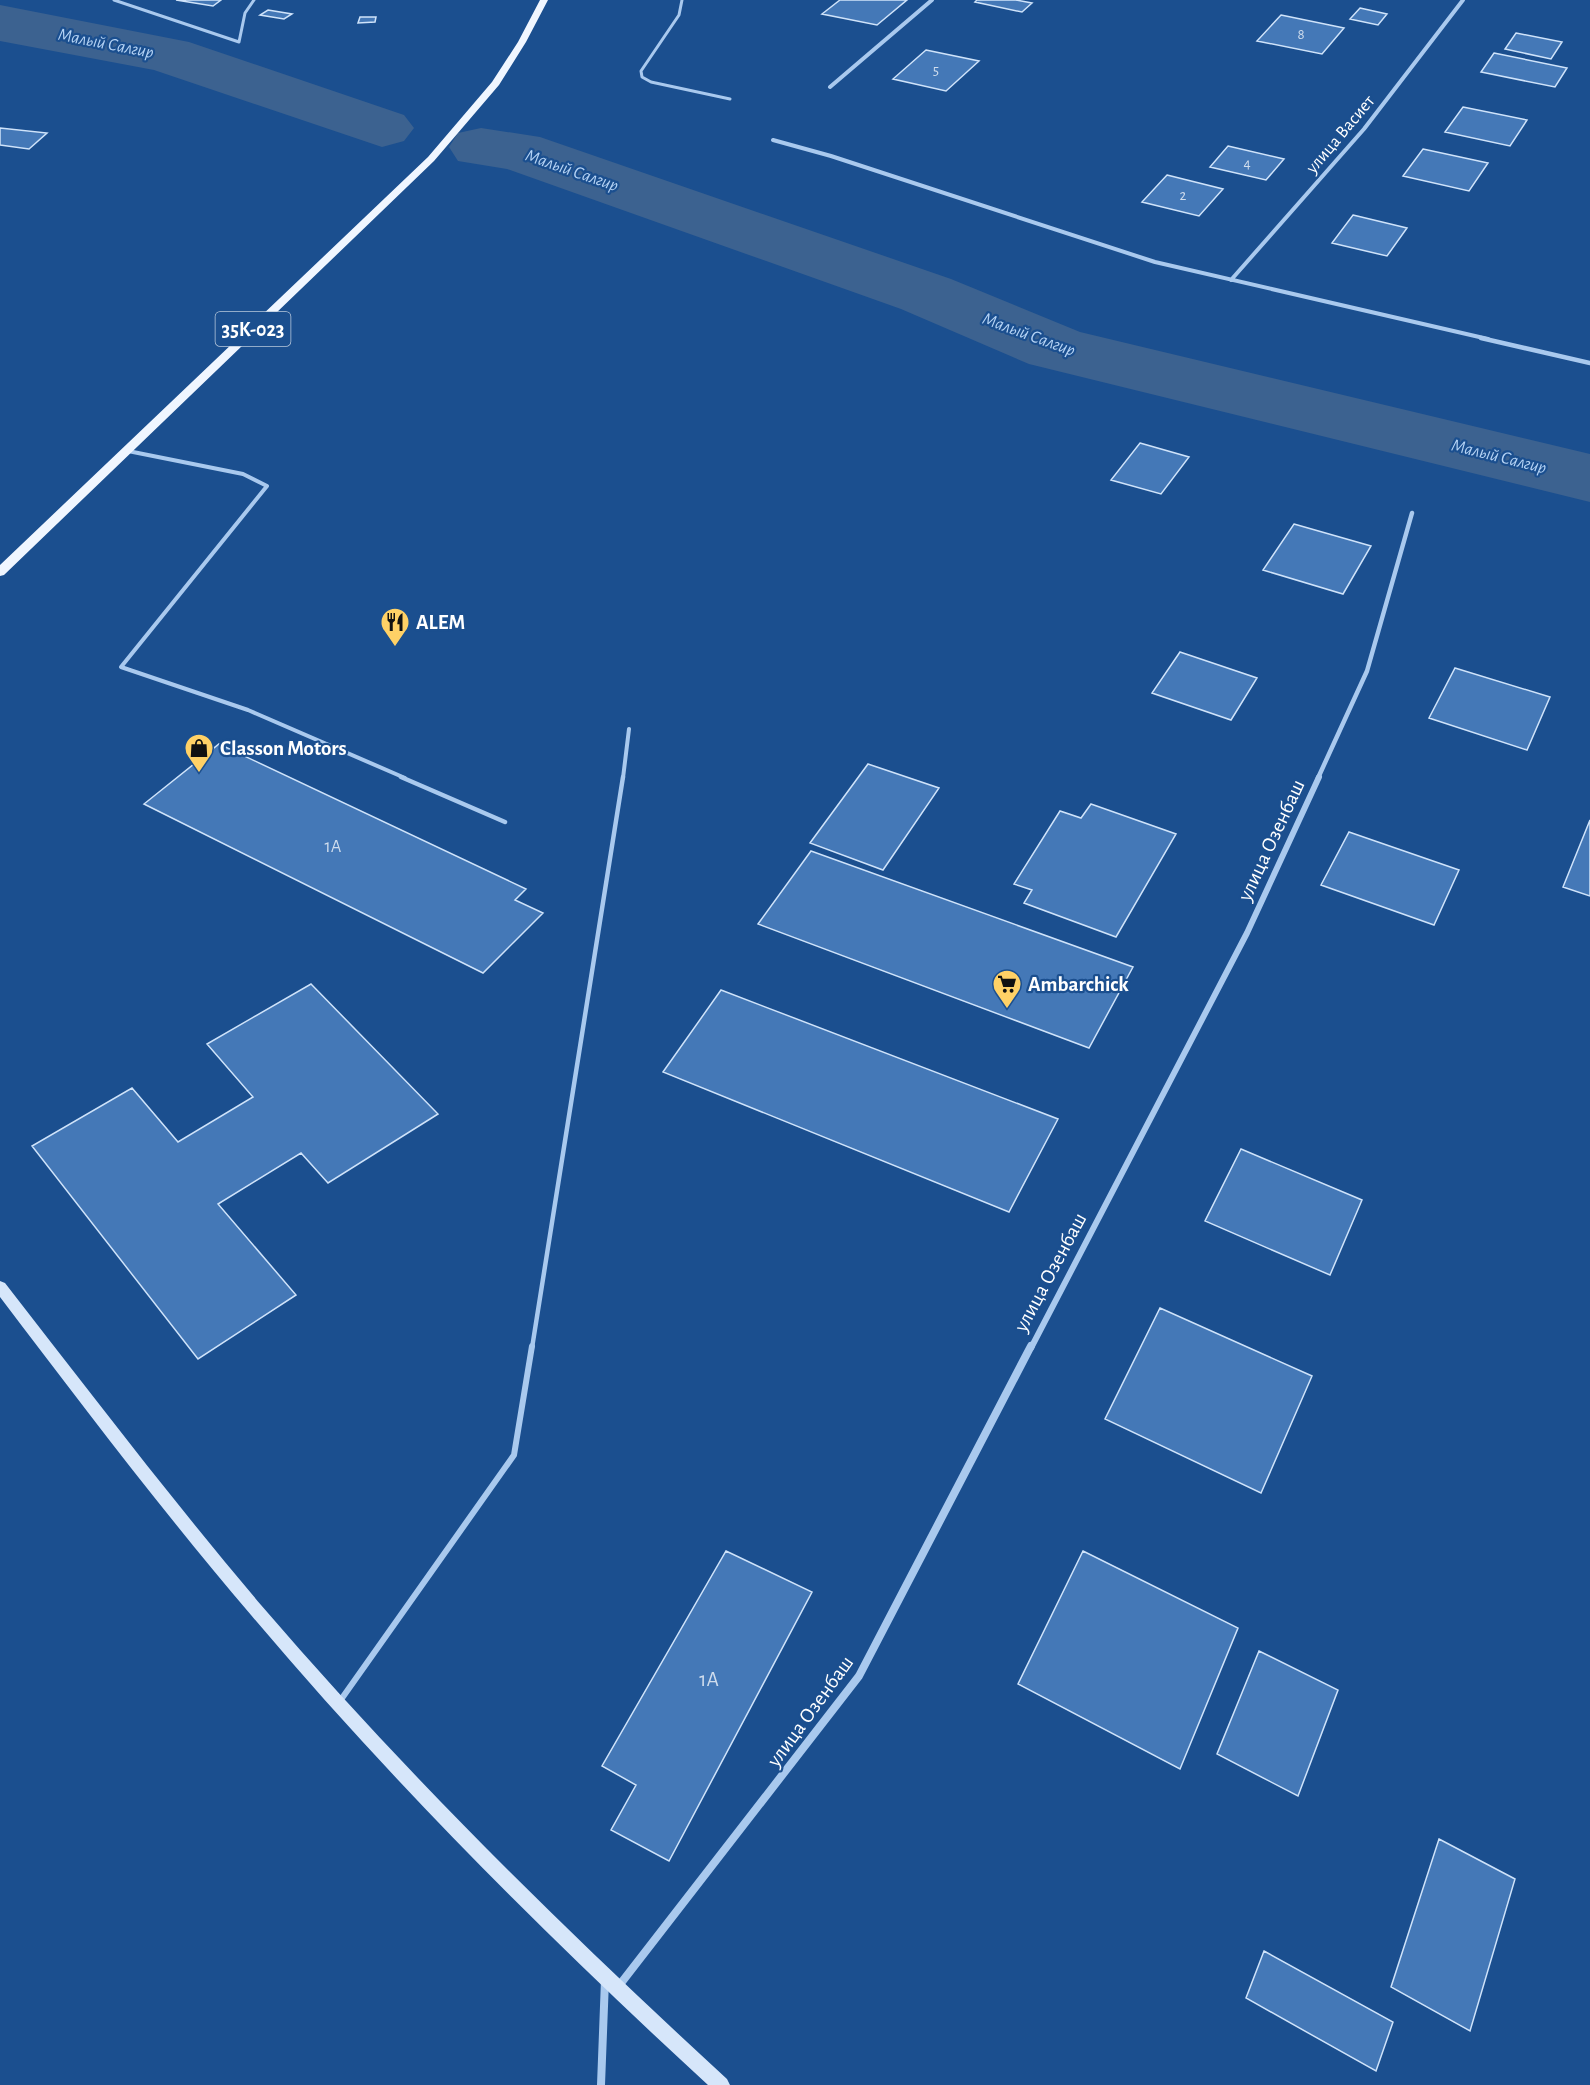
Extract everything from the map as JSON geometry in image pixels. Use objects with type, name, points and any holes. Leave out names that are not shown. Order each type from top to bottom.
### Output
[{"type":"main road","name":"35К-023","points":[[0,572],[125,450],[421,170],[493,88],[530,33],[544,0]]},
{"type":"main road","points":[[0,1287],[196,1539],[385,1755],[610,1984],[721,2085]]},
{"type":"street","points":[[830,87],[932,0]]},
{"type":"street","name":"улица Васиет","points":[[1231,280],[1364,129],[1463,0]]},
{"type":"street","points":[[773,140],[831,156],[1155,262],[1590,363]]},
{"type":"street","name":"улица Озенбаш","points":[[610,1984],[859,1676],[1246,933],[1367,671],[1412,513]]},
{"type":"street","points":[[601,2085],[610,1984]]},
{"type":"lane","points":[[114,0],[239,42],[245,13],[254,0]]},
{"type":"lane","points":[[682,0],[679,15],[641,71],[642,77],[651,82],[730,99]]},
{"type":"lane","points":[[125,450],[243,474],[267,486],[121,668],[248,710],[505,822]]},
{"type":"lane","points":[[339,1703],[514,1455],[619,815],[629,729]]},
{"type":"building","points":[[176,0],[221,0],[213,6]]},
{"type":"building","points":[[840,0],[907,0],[877,25],[822,14]]},
{"type":"building","points":[[977,0],[1016,0],[1032,3],[1022,12],[975,2]]},
{"type":"building","points":[[1360,8],[1387,14],[1378,25],[1350,19]]},
{"type":"building","points":[[268,10],[292,14],[284,19],[260,15]]},
{"type":"building","points":[[1281,15],[1344,28],[1322,54],[1257,41]]},
{"type":"building","points":[[360,17],[376,17],[375,22],[358,23]]},
{"type":"building","points":[[1516,33],[1562,42],[1551,59],[1505,49]]},
{"type":"building","points":[[926,50],[979,61],[946,91],[893,79]]},
{"type":"building","points":[[1494,53],[1567,68],[1555,87],[1481,72]]},
{"type":"building","points":[[1463,107],[1527,120],[1510,146],[1445,132]]},
{"type":"building","points":[[0,128],[47,133],[29,149],[0,145]]},
{"type":"building","points":[[1228,146],[1284,159],[1266,180],[1210,167]]},
{"type":"building","points":[[1423,149],[1488,163],[1469,191],[1403,176]]},
{"type":"building","points":[[1167,175],[1223,189],[1199,216],[1142,202]]},
{"type":"building","points":[[1353,215],[1407,228],[1387,256],[1332,243]]},
{"type":"building","points":[[1140,443],[1189,457],[1161,494],[1111,480]]},
{"type":"building","points":[[1294,524],[1371,546],[1343,594],[1263,570]]},
{"type":"building","points":[[1180,652],[1257,678],[1231,720],[1152,693]]},
{"type":"building","points":[[1455,668],[1550,697],[1527,750],[1429,718]]},
{"type":"building","points":[[219,744],[526,889],[515,900],[543,913],[483,973],[144,804]]},
{"type":"building","points":[[868,764],[939,788],[883,870],[810,843]]},
{"type":"building","points":[[1091,804],[1176,834],[1116,937],[1024,903],[1032,890],[1014,884],[1060,811],[1081,818]]},
{"type":"building","points":[[1590,820],[1590,896],[1563,887]]},
{"type":"building","points":[[1349,832],[1459,870],[1434,925],[1321,885]]},
{"type":"building","points":[[811,851],[1133,967],[1089,1048],[758,924]]},
{"type":"building","points":[[311,984],[438,1114],[328,1183],[301,1153],[218,1204],[296,1295],[198,1359],[32,1146],[132,1088],[178,1142],[253,1097],[207,1044]]},
{"type":"building","points":[[721,990],[1058,1119],[1009,1212],[663,1072]]},
{"type":"building","points":[[1241,1149],[1362,1200],[1330,1275],[1205,1221]]},
{"type":"building","points":[[1160,1308],[1312,1376],[1261,1493],[1105,1419]]},
{"type":"building","points":[[726,1551],[812,1592],[669,1861],[611,1830],[636,1785],[602,1766]]},
{"type":"building","points":[[1083,1551],[1238,1628],[1180,1769],[1018,1684]]},
{"type":"building","points":[[1259,1651],[1338,1690],[1298,1796],[1217,1754]]},
{"type":"building","points":[[1439,1839],[1515,1879],[1470,2031],[1391,1987]]},
{"type":"building","points":[[1264,1951],[1393,2022],[1376,2071],[1246,1998]]},
{"type":"waterway","name":"Малый Салгир","points":[[0,23],[168,55],[382,128]]},
{"type":"waterway","name":"Малый Салгир","points":[[481,147],[517,151],[926,294],[1055,348],[1590,478]]},
{"type":"place","name":"ALEM","points":[[395,648]]},
{"type":"place","name":"Classon Motors","points":[[199,774]]},
{"type":"place","name":"Ambarchick","points":[[1007,1010]]}]
